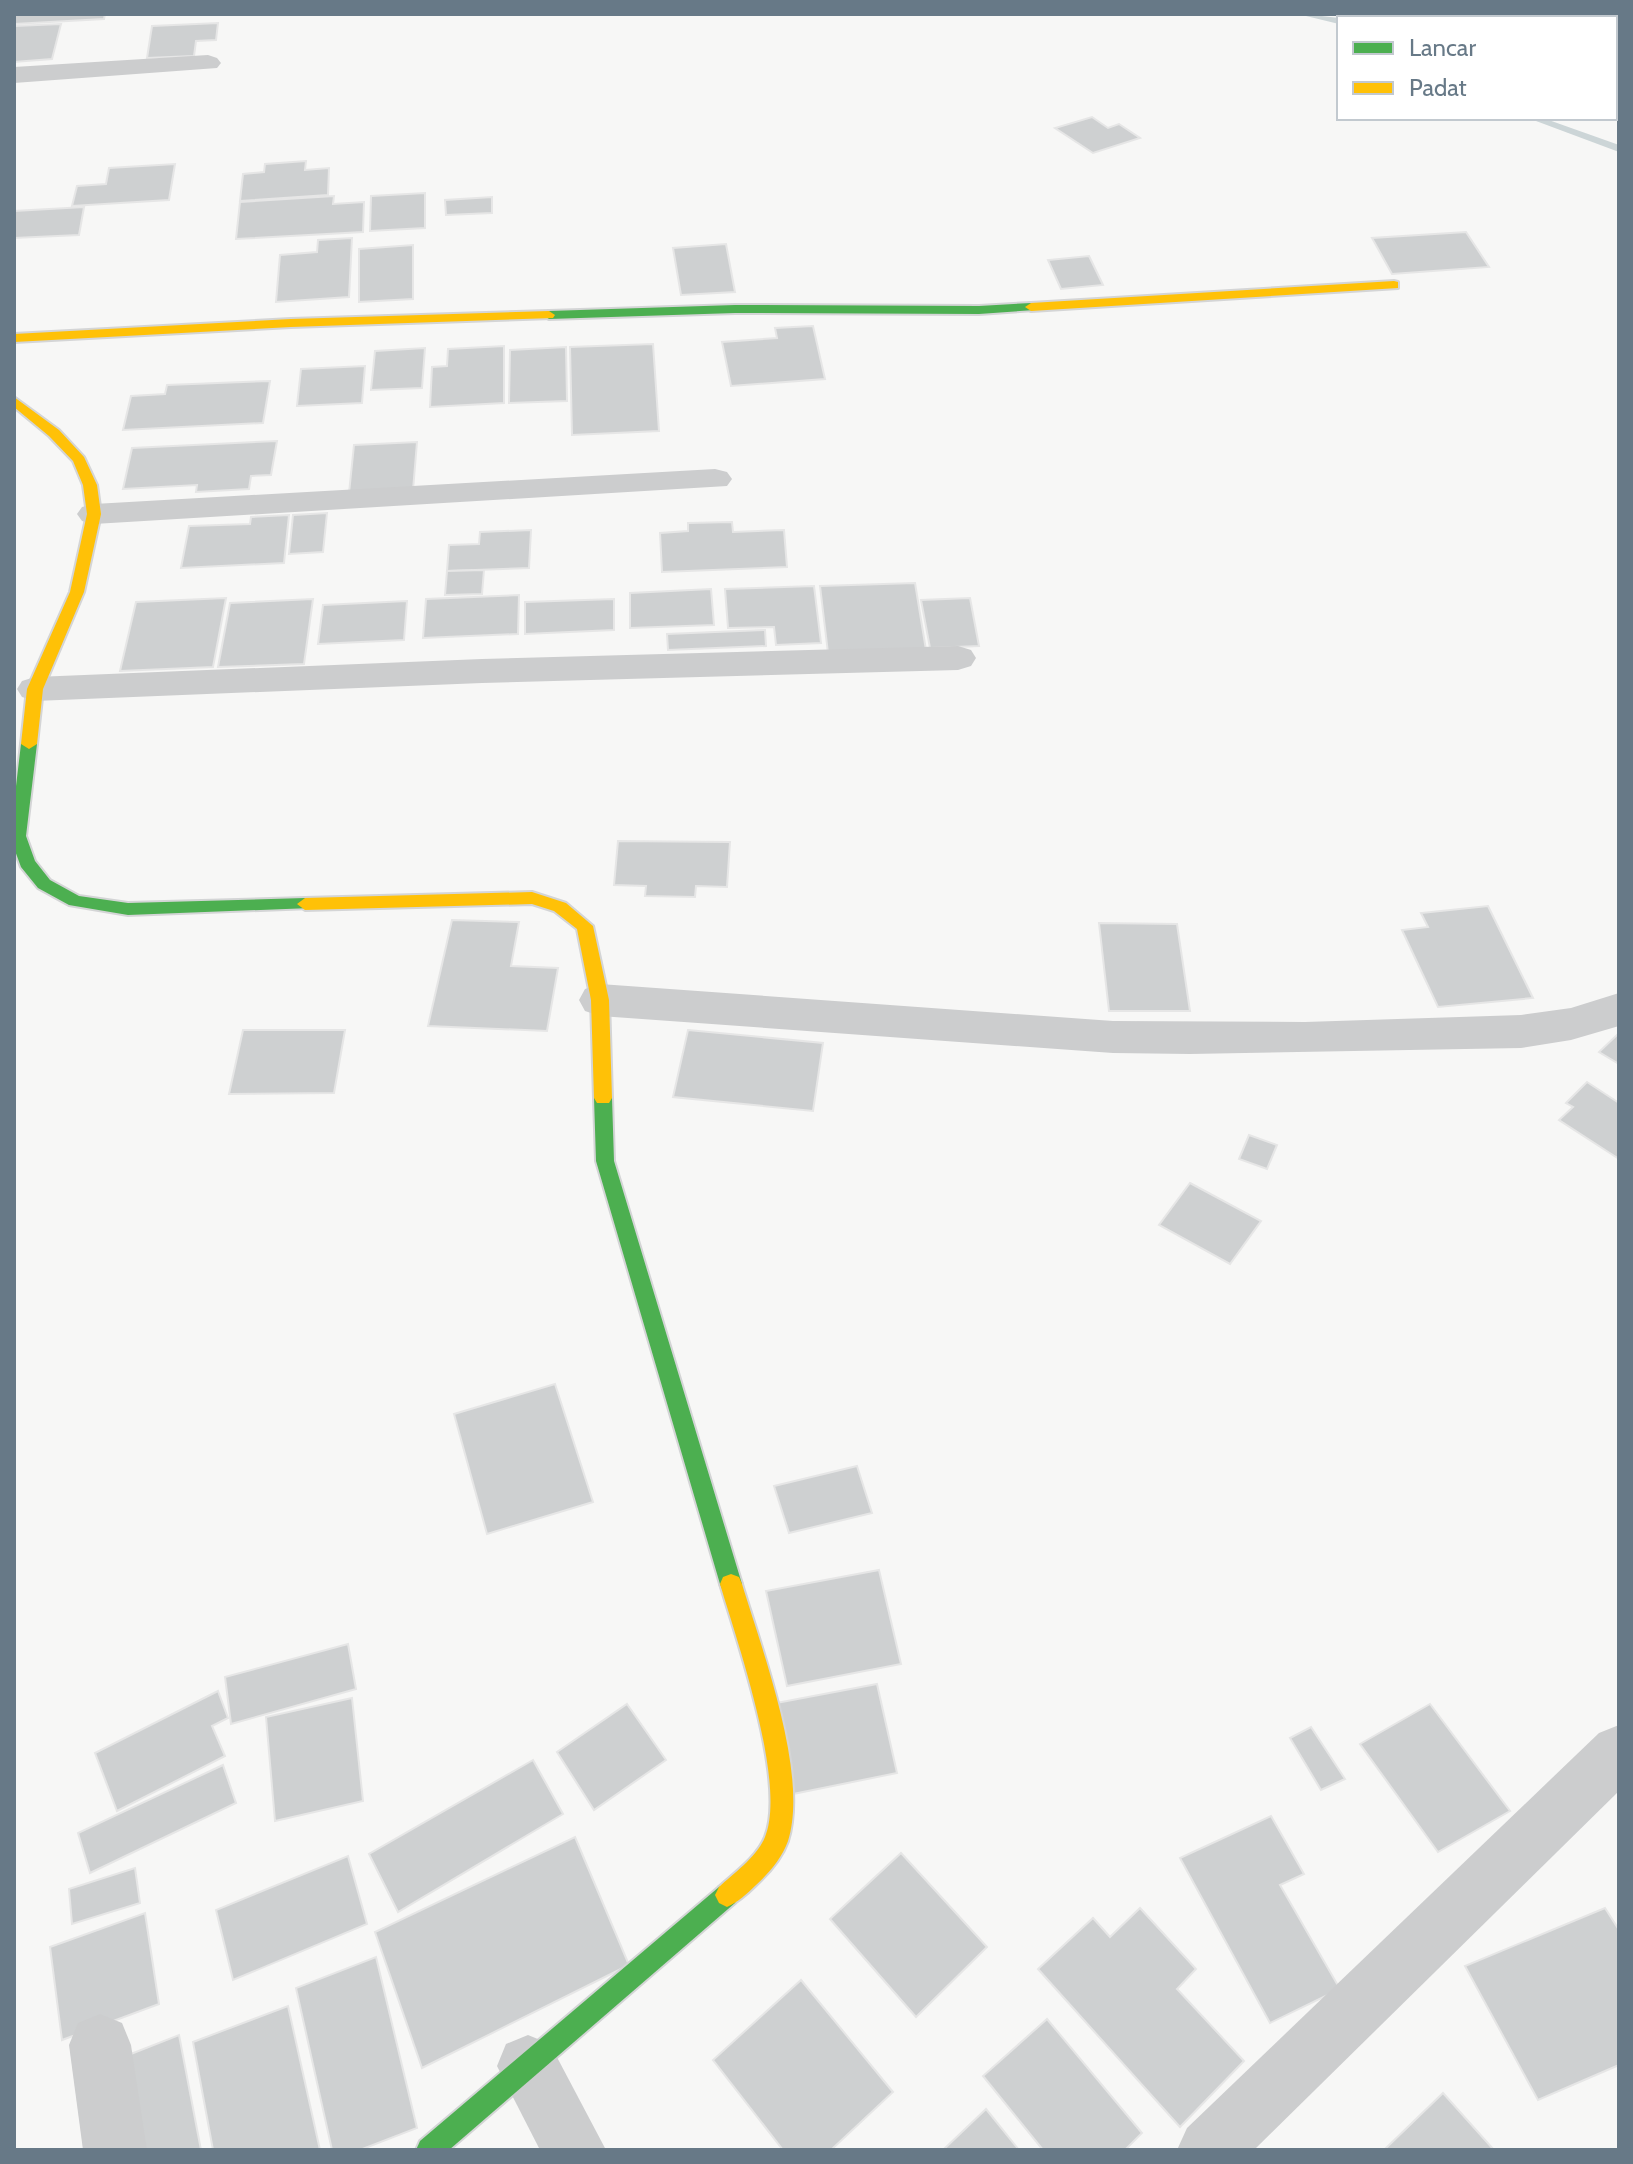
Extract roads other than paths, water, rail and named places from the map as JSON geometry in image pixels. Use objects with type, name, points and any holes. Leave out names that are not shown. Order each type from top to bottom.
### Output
[{"type":"street","points":[[14,75],[208,63]]},
{"type":"street","points":[[14,338],[291,323],[719,309],[979,310],[1394,285]]},
{"type":"street","points":[[14,401],[54,433],[79,460],[90,485],[94,514],[77,592],[35,689],[18,836],[27,863],[44,884],[75,901],[128,909],[532,898],[560,907],[585,926],[600,1000],[605,1161],[767,1707],[783,1801],[777,1840],[751,1874],[429,2150]]},
{"type":"street","points":[[94,514],[715,479]]},
{"type":"street","points":[[35,689],[482,671],[958,658]]},
{"type":"street","points":[[600,1000],[1113,1037],[1170,1038],[1488,1033],[1543,1029],[1600,1017],[1619,1009]]},
{"type":"street","points":[[1209,2150],[1619,1752]]},
{"type":"street","points":[[100,2045],[115,2150]]},
{"type":"street","points":[[528,2066],[574,2150]]},
{"type":"waterway","points":[[1310,14],[1337,21]]},
{"type":"waterway","points":[[1539,120],[1619,149]]}]
